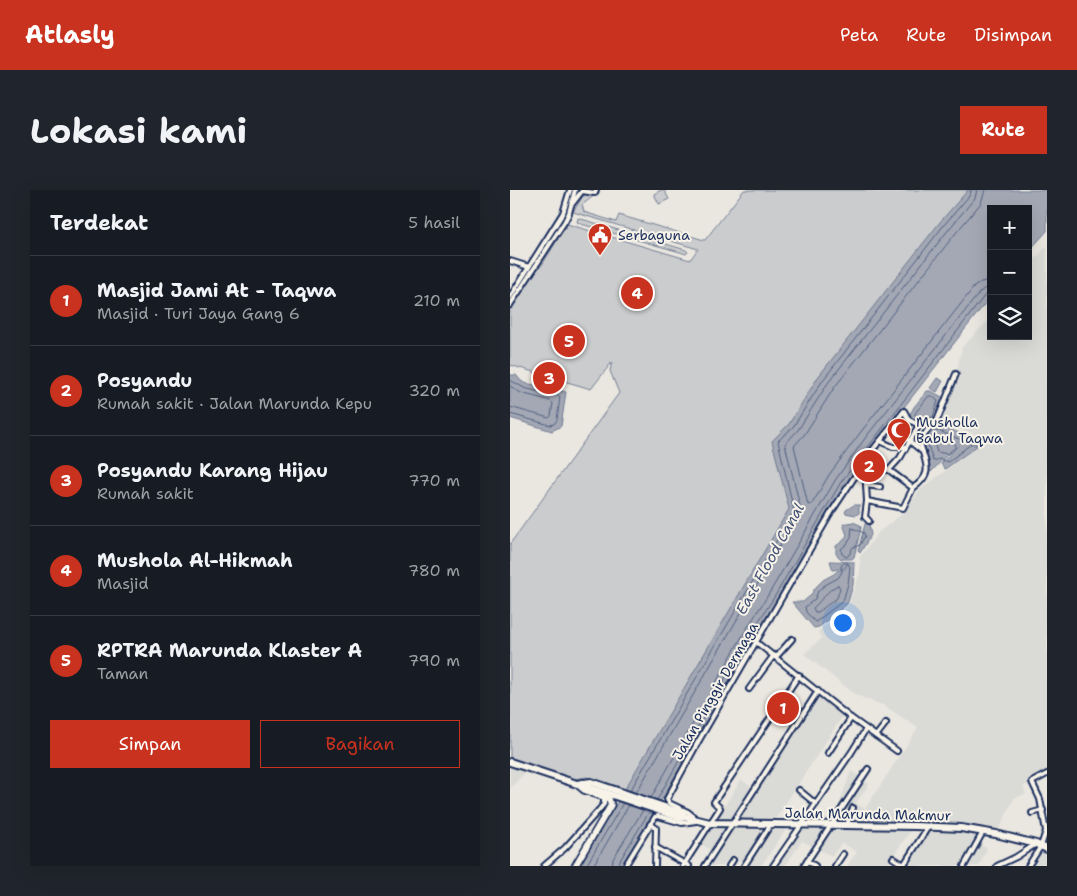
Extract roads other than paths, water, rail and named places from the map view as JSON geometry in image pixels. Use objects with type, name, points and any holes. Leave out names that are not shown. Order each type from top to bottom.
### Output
[{"type":"main road","name":"Jalan Marunda Makmur","points":[[510,762],[710,823],[961,828],[1042,846]]},
{"type":"street","points":[[510,297],[563,213],[570,190]]},
{"type":"street","points":[[510,305],[569,213],[575,190]]},
{"type":"street","points":[[570,206],[582,191],[595,193],[596,190]]},
{"type":"street","points":[[510,261],[529,266]]},
{"type":"street","points":[[867,501],[903,508],[913,488],[922,481],[928,472],[920,441],[932,424],[936,423],[956,374]]},
{"type":"street","name":"Jalan Pinggir Dermaga","points":[[698,820],[688,812],[669,803],[667,797],[849,484],[904,411],[910,420],[919,425]]},
{"type":"street","points":[[895,423],[901,434],[923,452]]},
{"type":"street","points":[[889,470],[900,458],[919,425],[932,424]]},
{"type":"street","points":[[880,441],[895,447],[905,447]]},
{"type":"street","points":[[869,521],[865,517],[867,501],[866,470],[868,468],[889,470],[913,488]]},
{"type":"street","points":[[859,470],[866,473]]},
{"type":"street","points":[[866,485],[880,487]]},
{"type":"street","points":[[749,689],[775,656],[792,639]]},
{"type":"street","points":[[756,642],[851,718],[897,751]]},
{"type":"street","points":[[655,847],[686,865],[710,823],[721,808],[714,802],[799,675]]},
{"type":"street","points":[[705,866],[818,691]]},
{"type":"street","points":[[828,753],[851,718]]},
{"type":"street","points":[[876,736],[886,723]]},
{"type":"street","points":[[773,866],[866,729]]},
{"type":"street","points":[[804,866],[868,769]]},
{"type":"street","points":[[1028,866],[1042,846],[1046,830],[1040,799],[1032,782],[1047,774]]},
{"type":"street","points":[[575,866],[611,805],[610,801],[604,797],[584,790],[580,783]]},
{"type":"street","points":[[800,790],[816,804]]},
{"type":"street","points":[[544,866],[565,848],[599,810],[604,804],[604,797]]},
{"type":"street","points":[[849,826],[848,820],[853,808]]},
{"type":"street","points":[[1032,813],[1043,810]]},
{"type":"street","points":[[625,866],[656,816],[682,822],[698,820]]},
{"type":"street","points":[[650,824],[656,828],[655,866]]},
{"type":"street","points":[[744,866],[771,824]]},
{"type":"street","points":[[893,858],[904,866],[928,827]]},
{"type":"street","points":[[964,866],[982,832]]},
{"type":"street","points":[[997,866],[1042,846]]},
{"type":"street","points":[[835,866],[843,854]]},
{"type":"street","points":[[729,866],[733,860]]},
{"type":"street","points":[[807,861],[815,866]]},
{"type":"water","name":"East Flood Canal","points":[[968,190],[1047,190],[1047,231],[1032,248],[1032,205],[987,205],[987,301],[845,485],[753,639],[622,866],[580,866],[789,509],[772,441],[789,424],[818,377],[940,222]]},
{"type":"water","points":[[510,375],[516,375],[525,383],[566,392],[561,426],[552,431],[510,418]]},
{"type":"water","points":[[937,378],[943,381],[937,392],[930,388]]},
{"type":"water","points":[[927,391],[931,391],[944,398],[936,423],[961,434],[961,440],[931,472],[922,444],[935,424],[919,424],[910,420],[909,416]]},
{"type":"water","points":[[963,434],[985,439],[977,445],[962,439]]},
{"type":"water","points":[[963,440],[977,446],[945,469],[941,464]]},
{"type":"water","points":[[854,505],[859,505],[859,513],[856,515],[845,513],[846,510]]},
{"type":"water","points":[[853,522],[860,525],[861,528],[854,557],[852,559],[841,559],[836,554],[836,546],[847,535],[843,524]]},
{"type":"water","points":[[866,522],[869,524],[871,535],[860,553],[858,551]]},
{"type":"water","points":[[830,561],[854,562],[853,585],[846,605],[819,627],[814,628],[792,602],[803,602],[823,580],[837,571],[845,569],[848,563],[844,568],[833,570]]},
{"type":"place","name":"Serbaguna","points":[[600,256]]},
{"type":"place","name":"Mushola Al-Hikmah","points":[[637,293]]},
{"type":"place","name":"RPTRA Marunda Klaster A","points":[[569,341]]},
{"type":"place","name":"Posyandu Karang Hijau","points":[[549,378]]},
{"type":"place","name":"Musholla Babul Taqwa","points":[[899,451]]},
{"type":"place","name":"Posyandu","points":[[869,466]]},
{"type":"place","name":"Masjid Jami At - Taqwa","points":[[783,708]]}]
